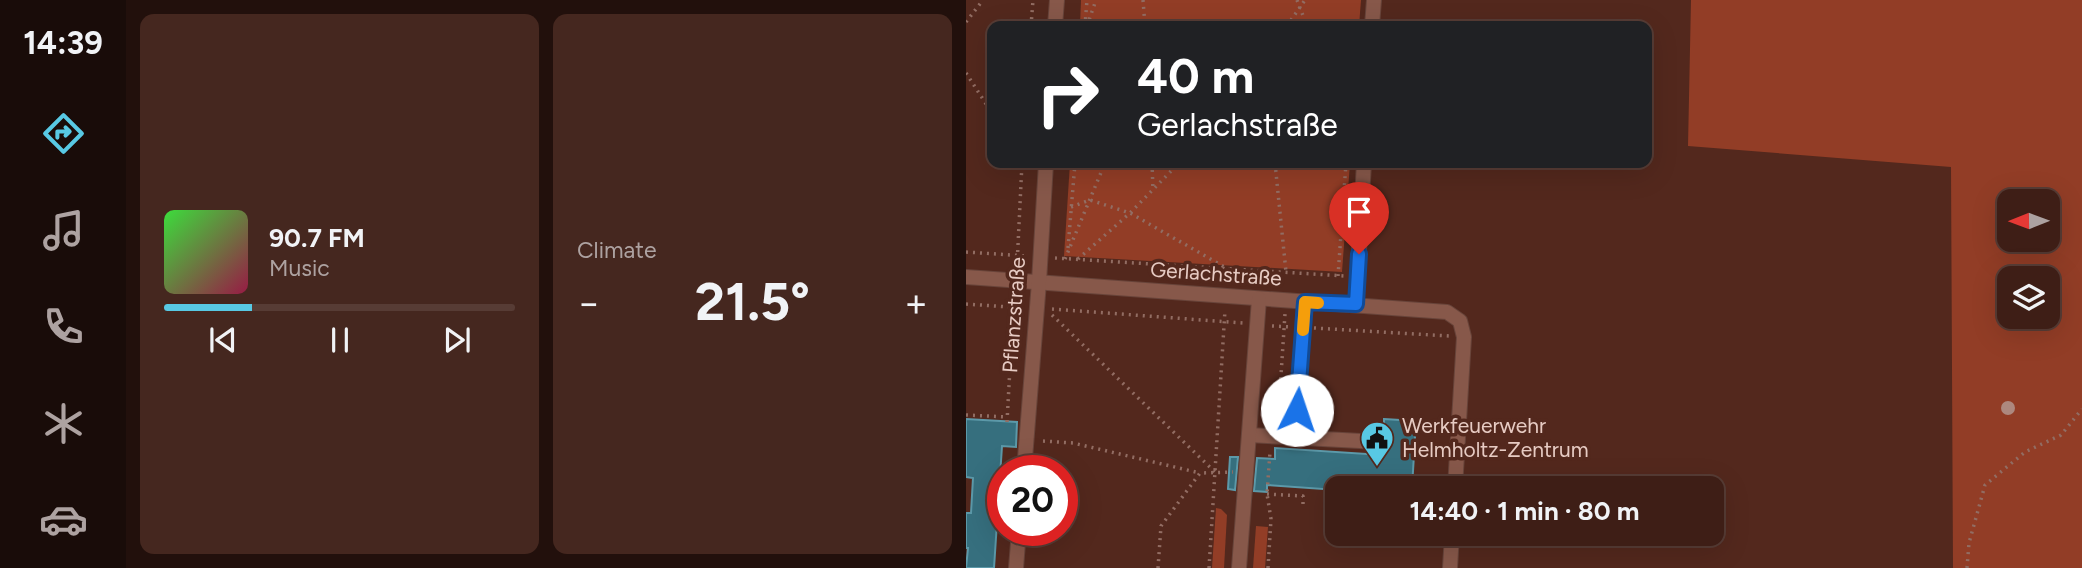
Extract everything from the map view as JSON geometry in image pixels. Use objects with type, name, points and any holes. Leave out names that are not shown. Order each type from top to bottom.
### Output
[{"type":"street","points":[[1055,21],[1057,0]]},
{"type":"street","points":[[1372,21],[1374,0]]},
{"type":"street","name":"Pflanzstraße","points":[[1025,455],[1046,168]]},
{"type":"street","points":[[1356,304],[1364,168]]},
{"type":"street","name":"Gerlachstraße","points":[[966,277],[1447,312],[1460,321],[1464,337]]},
{"type":"street","points":[[1239,568],[1259,299]]},
{"type":"street","points":[[1456,476],[1464,337]]},
{"type":"street","points":[[1249,435],[1379,442]]},
{"type":"street","points":[[1016,568],[1018,546]]},
{"type":"street","points":[[1450,568],[1451,546]]},
{"type":"lane","points":[[1297,410],[1305,302]]},
{"type":"path","points":[[966,22],[983,0]]},
{"type":"path","points":[[1031,21],[1033,0]]},
{"type":"path","points":[[1086,21],[1087,0]]},
{"type":"path","points":[[1088,21],[1096,0]]},
{"type":"path","points":[[1143,0],[1145,21]]},
{"type":"path","points":[[1297,0],[1305,21]]},
{"type":"path","points":[[1291,21],[1305,0]]},
{"type":"path","points":[[966,73],[987,105]]},
{"type":"path","points":[[966,415],[1007,419],[1022,168]]},
{"type":"path","points":[[1068,253],[1075,168]]},
{"type":"path","points":[[1065,259],[1103,168]]},
{"type":"path","points":[[1152,168],[1153,190]]},
{"type":"path","points":[[1078,260],[1174,168]]},
{"type":"path","points":[[1276,168],[1286,273]]},
{"type":"path","points":[[1338,276],[1346,168]]},
{"type":"path","points":[[966,253],[1358,277]]},
{"type":"path","points":[[1268,568],[1271,519],[1267,494],[1268,474],[1286,301]]},
{"type":"path","points":[[966,304],[1037,308]]},
{"type":"path","points":[[1215,471],[1045,309],[1224,323]]},
{"type":"path","points":[[1257,325],[1464,337]]},
{"type":"path","points":[[1967,568],[1969,543],[1985,485],[2025,452],[2060,435],[2082,409]]},
{"type":"path","points":[[1026,439],[1073,443],[1200,472],[1268,474]]},
{"type":"path","points":[[1158,568],[1159,526],[1200,472]]},
{"type":"path","points":[[1209,568],[1214,482]]},
{"type":"path","points":[[1267,494],[1303,496],[1303,506]]},
{"type":"shaded area","points":[[1081,0],[1361,0],[1359,21],[1080,21]]},
{"type":"shaded area","points":[[1691,0],[2082,0],[2082,568],[1953,568],[1951,167],[1688,146]]},
{"type":"shaded area","points":[[1070,168],[1350,168],[1342,272],[1064,256]]},
{"type":"shaded area","points":[[1216,508],[1227,515],[1224,568],[1212,568]]},
{"type":"shaded area","points":[[1256,526],[1268,527],[1265,568],[1253,568]]},
{"type":"building","points":[[966,419],[1017,422],[1016,447],[1002,446],[1001,455],[987,455],[987,546],[995,546],[994,568],[966,568],[966,513],[971,513],[973,478],[966,477]]},
{"type":"building","points":[[1384,419],[1416,421],[1413,476],[1325,476],[1325,489],[1267,485],[1267,492],[1254,491],[1257,458],[1275,459],[1275,448],[1382,455],[1388,443],[1384,434]]},
{"type":"building","points":[[1230,457],[1238,457],[1235,490],[1228,489]]},
{"type":"slow traffic","points":[[1303,330],[1305,302],[1318,303]]},
{"type":"place","name":"Werkfeuerwehr Helmholtz-Zentrum","points":[[1377,468]]},
{"type":"route","points":[[1297,410],[1305,302],[1356,304],[1359,254]]}]
